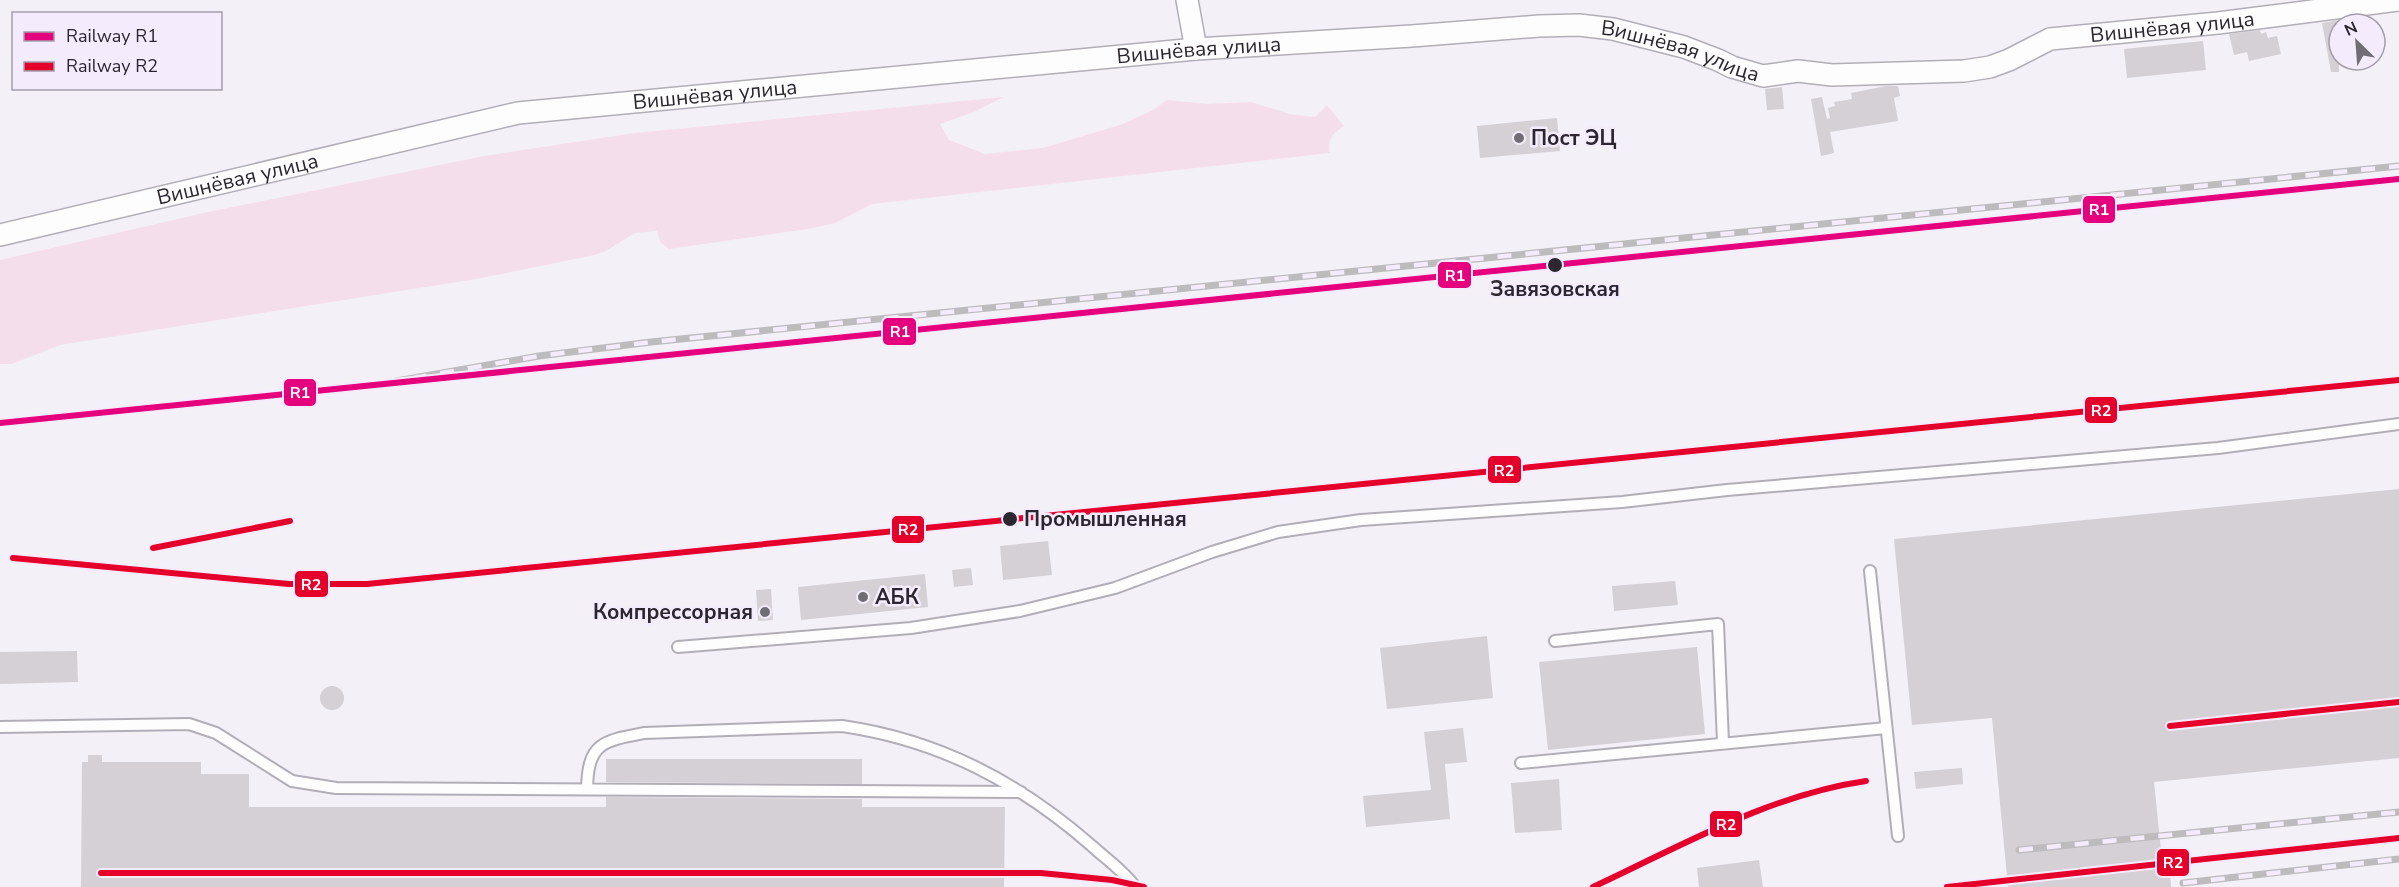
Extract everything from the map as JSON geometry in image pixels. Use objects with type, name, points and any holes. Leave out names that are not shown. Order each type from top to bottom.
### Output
[{"type":"street","points":[[1186,0],[1196,49]]},
{"type":"street","name":"Вишнёвая улица","points":[[0,235],[518,113],[1196,49],[1539,26],[1578,25],[1613,29],[1684,47],[1747,73],[1763,75],[1798,71],[1832,75],[1941,72],[1990,67],[2009,60],[2035,45],[2062,37],[2218,23],[2398,0]]},
{"type":"lane","points":[[678,647],[911,628],[1009,613],[1073,600],[1115,588],[1212,552],[1269,535],[1361,520],[1611,502],[2218,448],[2399,424]]},
{"type":"lane","points":[[1870,571],[1898,836]]},
{"type":"lane","points":[[1555,641],[1718,624],[1724,742]]},
{"type":"lane","points":[[0,727],[189,724],[216,733],[292,782],[320,787],[1021,792]]},
{"type":"lane","points":[[587,789],[591,756],[603,743],[644,732],[842,726],[870,730],[919,743],[988,772],[1062,819],[1135,887]]},
{"type":"lane","points":[[1521,763],[1886,728]]},
{"type":"shaded area","points":[[1004,97],[974,112],[940,124],[949,140],[985,154],[1043,148],[1123,124],[1153,110],[1167,100],[1207,104],[1251,102],[1290,114],[1315,117],[1327,105],[1344,126],[1332,137],[1329,144],[1330,153],[872,204],[835,223],[808,229],[669,249],[660,242],[657,231],[635,233],[604,252],[590,256],[476,279],[60,345],[12,364],[0,364],[0,260],[208,212],[484,156],[635,133]]},
{"type":"building","points":[[2327,22],[2327,50],[2322,23]]},
{"type":"building","points":[[2260,30],[2261,34],[2266,32],[2268,38],[2277,36],[2281,54],[2249,61],[2247,52],[2234,55],[2229,34]]},
{"type":"building","points":[[2203,41],[2206,70],[2127,78],[2124,49]]},
{"type":"building","points":[[1898,86],[1900,96],[1894,98],[1898,121],[1830,132],[1834,153],[1821,156],[1811,99],[1822,97],[1827,119],[1830,118],[1828,108],[1835,106],[1834,102],[1852,99],[1851,93]]},
{"type":"building","points":[[1782,87],[1784,109],[1767,110],[1765,89]]},
{"type":"building","name":"Пост ЭЦ","points":[[1557,118],[1560,151],[1480,158],[1477,126]]},
{"type":"building","points":[[2399,489],[2399,758],[2154,782],[2162,860],[2169,859],[2171,887],[2008,887],[1992,718],[1912,725],[1894,539]]},
{"type":"building","points":[[1048,541],[1052,575],[1003,580],[1000,546]]},
{"type":"building","points":[[971,568],[973,585],[954,587],[952,570]]},
{"type":"building","name":"АБК","points":[[925,574],[928,607],[801,620],[798,587]]},
{"type":"building","points":[[1675,581],[1678,605],[1614,611],[1612,586]]},
{"type":"building","name":"Компрессорная","points":[[771,589],[773,620],[758,621],[756,590]]},
{"type":"building","points":[[1487,636],[1493,698],[1387,709],[1380,648]]},
{"type":"building","points":[[1697,647],[1705,734],[1548,750],[1539,662]]},
{"type":"building","points":[[77,651],[78,682],[0,684],[0,652]]},
{"type":"building","points":[[332,686],[341,689],[344,698],[341,707],[332,710],[323,707],[320,698],[323,689]]},
{"type":"building","points":[[1463,728],[1467,762],[1445,764],[1450,819],[1366,827],[1363,796],[1431,790],[1424,732]]},
{"type":"building","points":[[88,755],[102,755],[102,762],[201,762],[201,774],[249,774],[249,807],[606,807],[606,797],[862,799],[862,807],[1005,807],[1004,887],[81,887],[82,762],[88,762]]},
{"type":"building","points":[[606,759],[862,759],[862,784],[606,782]]},
{"type":"building","points":[[1962,768],[1963,784],[1916,789],[1914,772]]},
{"type":"building","points":[[1559,779],[1562,830],[1515,833],[1511,783]]},
{"type":"building","points":[[1759,860],[1763,887],[1699,887],[1697,868]]},
{"type":"railway","points":[[385,383],[539,356],[651,342],[2399,166]]},
{"type":"railway","points":[[13,558],[289,584],[367,584],[2399,380]]},
{"type":"railway","points":[[153,548],[290,521]]},
{"type":"railway","points":[[2170,726],[2399,702]]},
{"type":"railway","points":[[1593,887],[1692,839],[1760,810],[1830,788],[1866,781]]},
{"type":"railway","points":[[2019,850],[2399,812]]},
{"type":"railway","points":[[1947,887],[2399,838]]},
{"type":"railway","points":[[2183,883],[2399,859]]},
{"type":"railway","points":[[101,873],[1041,873],[1112,880],[1144,887]]},
{"type":"rail line","name":"R1","points":[[0,423],[2399,179]]},
{"type":"rail line","name":"R2","points":[[13,558],[289,584],[367,584],[2399,380]]},
{"type":"rail line","name":"R2","points":[[153,548],[290,521]]},
{"type":"rail line","name":"R2","points":[[2170,726],[2399,702]]},
{"type":"rail line","name":"R2","points":[[1593,887],[1692,839],[1760,810],[1830,788],[1866,781]]},
{"type":"rail line","name":"R2","points":[[1947,887],[2399,838]]},
{"type":"rail line","name":"R2","points":[[101,873],[1041,873],[1112,880],[1144,887]]},
{"type":"place","name":"Пост ЭЦ","points":[[1519,138]]},
{"type":"place","name":"Завязовская","points":[[1555,265]]},
{"type":"place","name":"Промышленная","points":[[1010,519]]},
{"type":"place","name":"АБК","points":[[863,597]]},
{"type":"place","name":"Компрессорная","points":[[765,612]]}]
